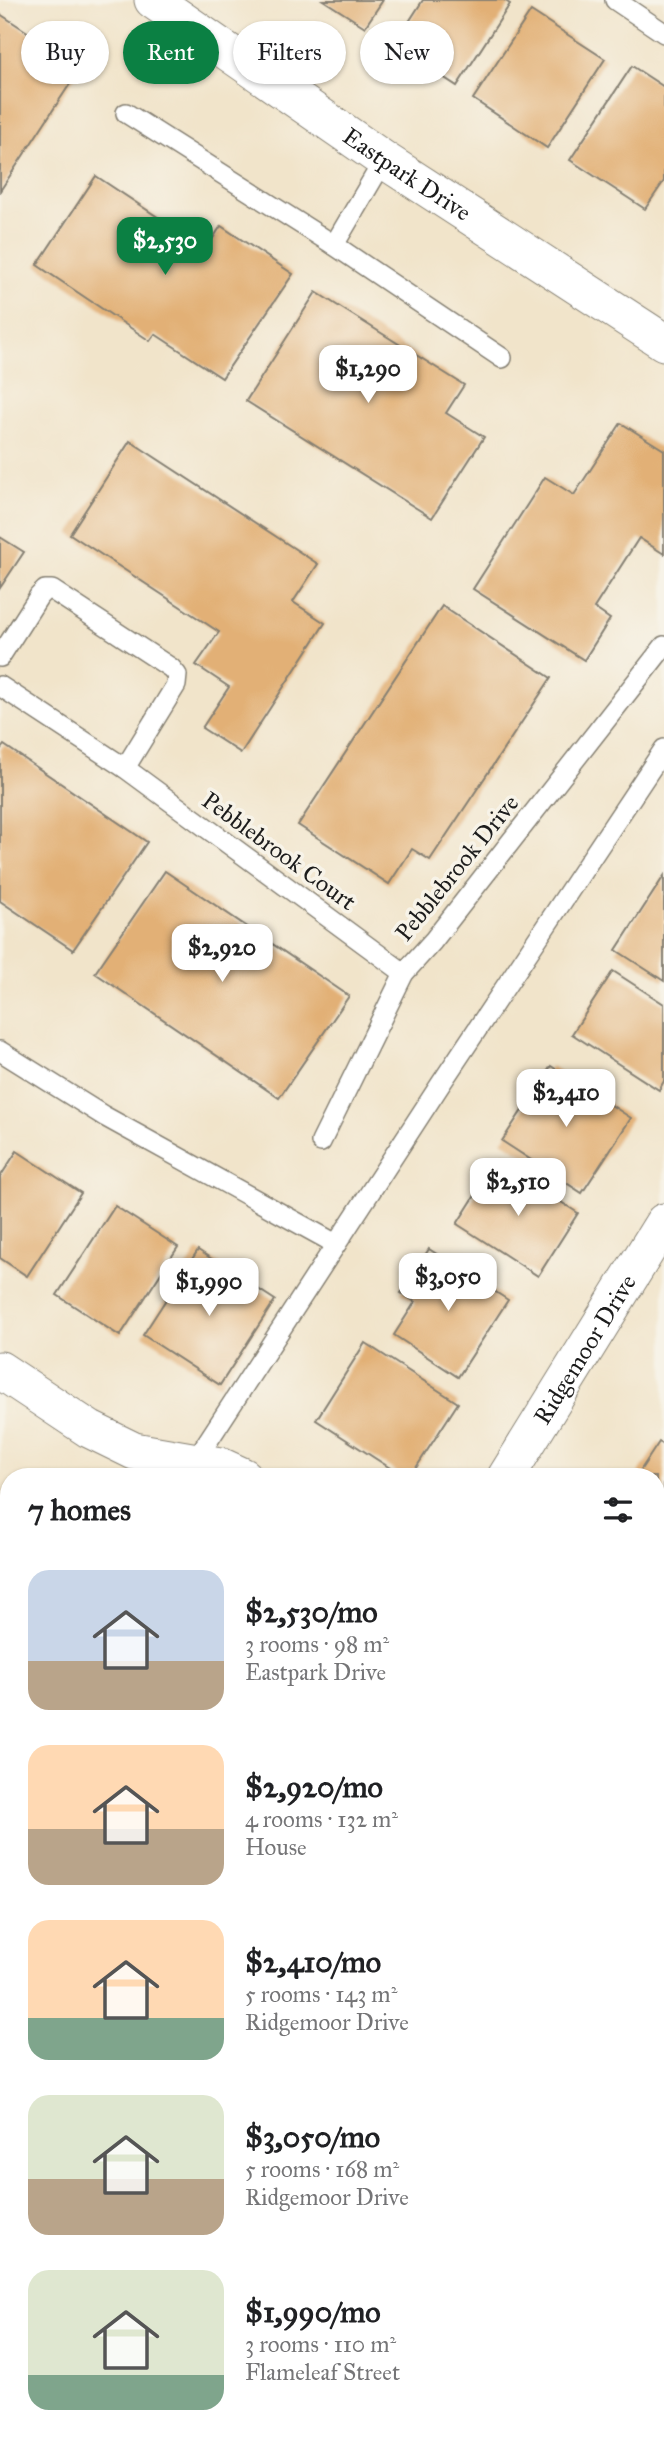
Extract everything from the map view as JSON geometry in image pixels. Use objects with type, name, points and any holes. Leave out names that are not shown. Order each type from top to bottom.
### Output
[{"type":"street","name":"Eastpark Drive","points":[[153,0],[384,160],[664,342]]},
{"type":"street","name":"Ridgemoor Drive","points":[[512,1468],[664,1222]]},
{"type":"street","points":[[0,1370],[89,1429],[134,1451],[187,1468]]},
{"type":"street","points":[[200,1468],[224,1468]]},
{"type":"lane","points":[[615,0],[664,33]]},
{"type":"lane","points":[[126,113],[334,245],[502,358]]},
{"type":"lane","points":[[334,245],[384,160]]},
{"type":"lane","points":[[0,657],[39,596],[45,590],[52,590],[171,668],[177,675],[176,685],[125,768]]},
{"type":"lane","name":"Pebblebrook Drive","points":[[321,1142],[404,973],[433,941],[664,646]]},
{"type":"lane","name":"Pebblebrook Court","points":[[0,686],[125,768],[404,973]]},
{"type":"lane","points":[[191,1468],[664,749]]},
{"type":"lane","points":[[0,1051],[104,1116],[337,1244]]},
{"type":"building","points":[[323,0],[383,0],[369,21],[360,21],[360,24]]},
{"type":"building","points":[[423,0],[504,0],[510,4],[457,86],[454,84],[454,21],[409,21]]},
{"type":"building","points":[[531,11],[605,59],[547,148],[473,99]]},
{"type":"building","points":[[0,14],[21,28],[21,84],[70,84],[0,191]]},
{"type":"building","points":[[632,66],[664,87],[664,181],[645,209],[570,160]]},
{"type":"building","points":[[96,176],[206,249],[221,226],[293,274],[222,378],[155,334],[150,341],[37,265]]},
{"type":"building","points":[[316,292],[464,385],[446,413],[484,437],[432,518],[246,401]]},
{"type":"building","points":[[621,423],[664,450],[664,554],[639,538],[594,608],[610,619],[584,660],[473,589],[545,477],[574,495]]},
{"type":"building","points":[[130,441],[318,564],[293,602],[325,623],[241,753],[202,728],[229,687],[196,665],[219,632],[70,534]]},
{"type":"building","points":[[0,537],[24,552],[0,588]]},
{"type":"building","points":[[442,606],[551,678],[430,860],[412,849],[389,884],[298,825]]},
{"type":"building","points":[[4,745],[147,842],[73,950],[0,901],[0,750]]},
{"type":"building","points":[[165,871],[349,996],[279,1098],[95,973]]},
{"type":"building","points":[[664,876],[664,981],[616,950]]},
{"type":"building","points":[[613,971],[664,1004],[664,1081],[659,1090],[572,1034]]},
{"type":"building","points":[[551,1066],[631,1118],[582,1193],[502,1141]]},
{"type":"building","points":[[17,1151],[81,1193],[27,1276],[0,1258],[0,1177]]},
{"type":"building","points":[[497,1161],[578,1213],[538,1276],[457,1224]]},
{"type":"building","points":[[115,1206],[178,1247],[120,1336],[57,1295]]},
{"type":"building","points":[[429,1249],[508,1300],[458,1377],[394,1335],[415,1302],[401,1293]]},
{"type":"building","points":[[198,1250],[275,1300],[220,1385],[143,1335]]},
{"type":"building","points":[[365,1343],[458,1403],[416,1468],[390,1468],[316,1420]]},
{"type":"building","points":[[659,1442],[664,1445],[664,1468],[642,1468]]}]
